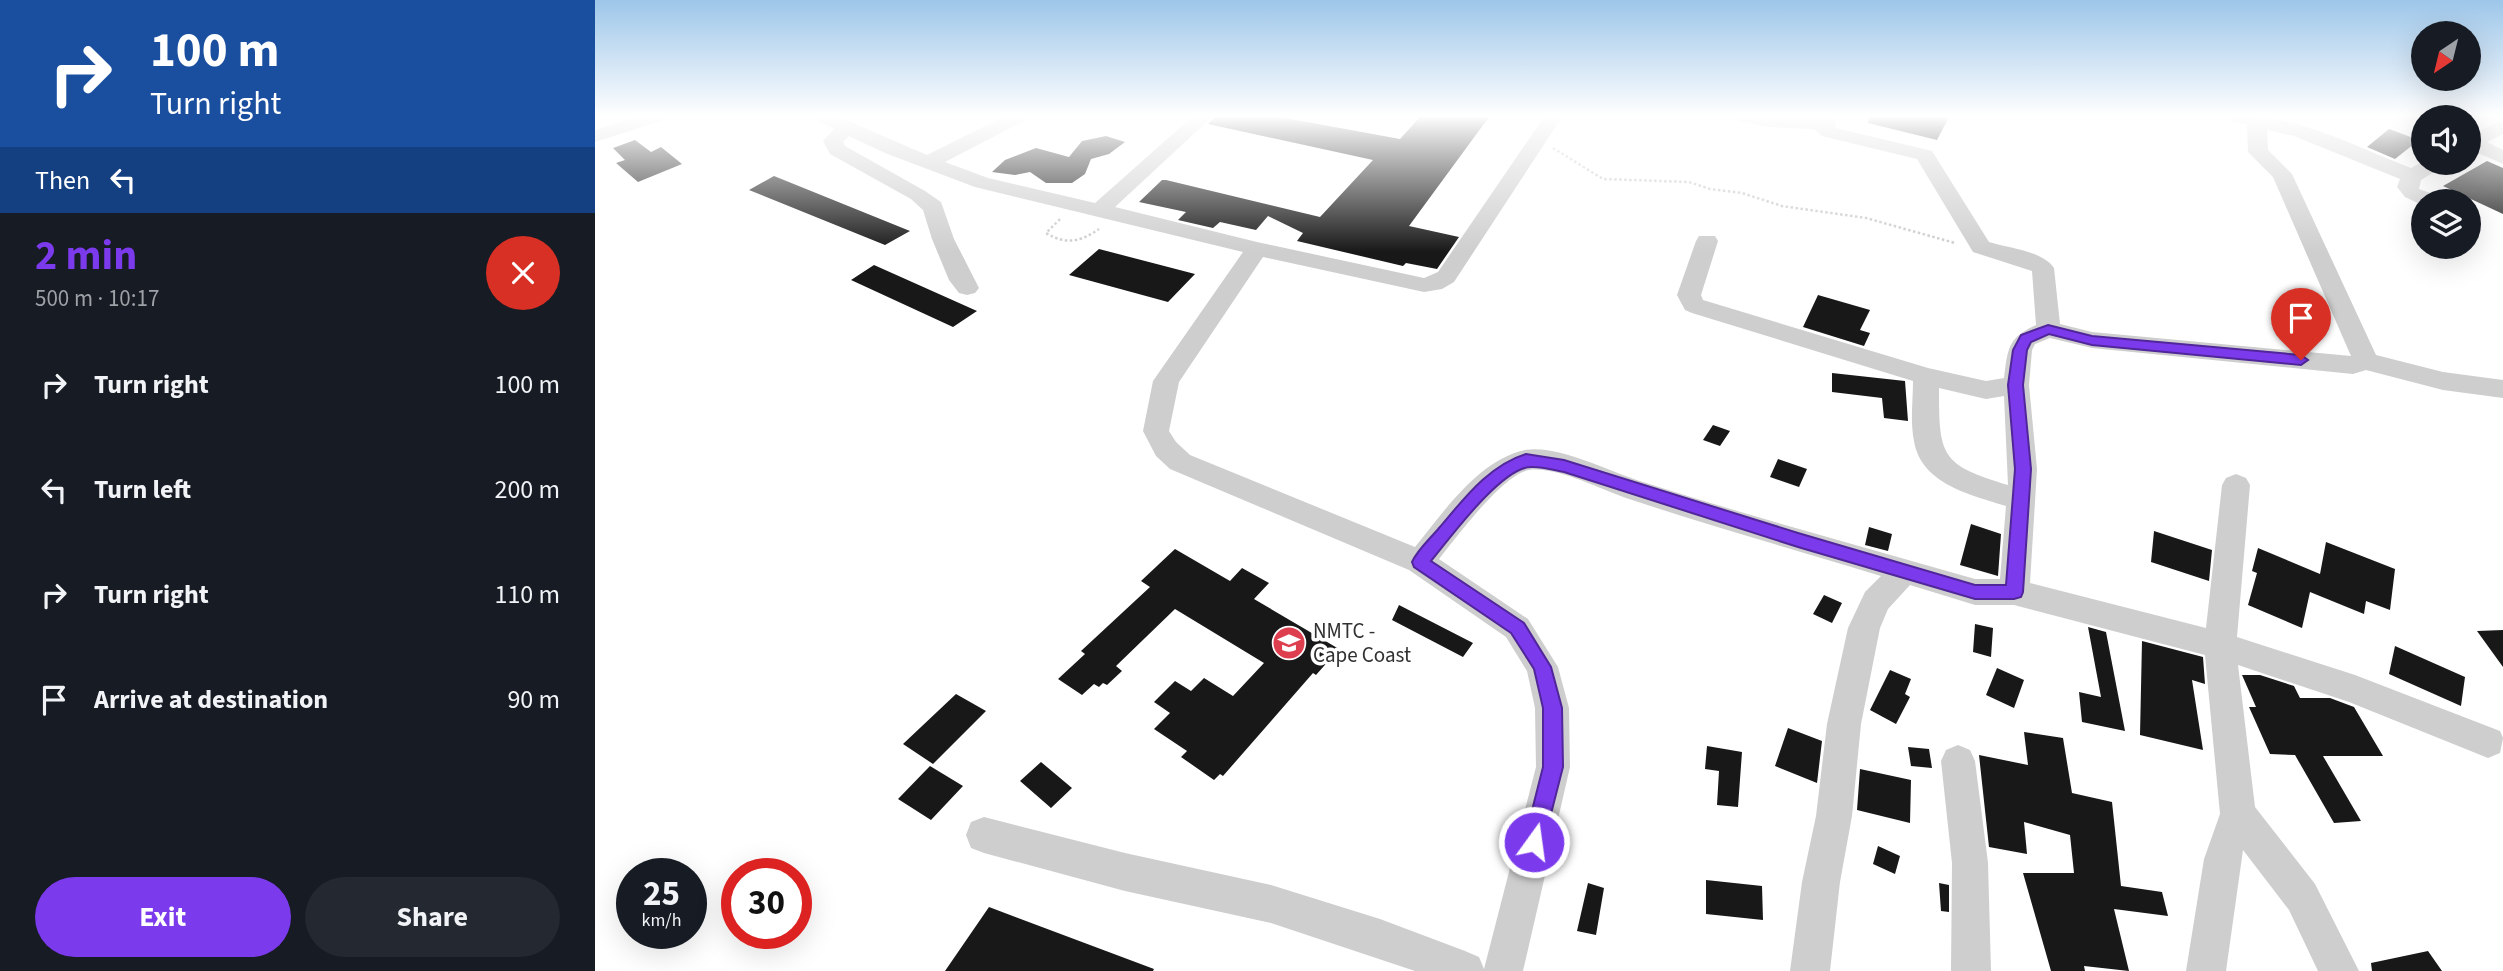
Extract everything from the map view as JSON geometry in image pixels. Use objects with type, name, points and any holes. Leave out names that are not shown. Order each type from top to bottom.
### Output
[{"type":"street","points":[[855,162],[918,195],[933,207],[943,239],[967,288]]},
{"type":"street","points":[[859,165],[865,162]]},
{"type":"street","points":[[1097,210],[1151,162]]},
{"type":"street","points":[[927,163],[991,186],[1257,249],[1418,284],[1434,284],[1446,276],[1522,162]]},
{"type":"street","points":[[1929,162],[1981,247],[2029,261],[2043,268],[2048,329]]},
{"type":"street","points":[[2269,162],[2283,174],[2366,361]]},
{"type":"street","points":[[2377,162],[2411,176],[2407,187],[2411,192]]},
{"type":"street","points":[[1707,241],[1689,295],[1693,304],[1926,376],[1986,390],[2016,385]]},
{"type":"street","points":[[1257,249],[1166,381],[1156,431],[1166,449],[1180,462],[1420,562],[1517,628],[1542,667],[1552,708],[1553,767],[1510,970]]},
{"type":"street","points":[[2014,592],[2023,469],[2016,385],[2022,344],[2033,334],[2048,329],[2106,342],[2353,365],[2366,361],[2443,381],[2503,389]]},
{"type":"street","points":[[1926,376],[1929,446],[1936,461],[1961,479],[2022,500]]},
{"type":"street","points":[[1420,562],[1477,495],[1499,475],[1526,460],[1564,466],[1983,594],[2014,592],[2220,645],[2355,690],[2488,742]]},
{"type":"street","points":[[2206,971],[2222,859],[2238,814],[2220,645],[2236,485]]},
{"type":"street","points":[[1809,971],[1821,882],[1834,816],[1844,724],[1864,628],[1876,601],[1905,571]]},
{"type":"street","points":[[1958,761],[1971,863],[1971,971]]},
{"type":"street","points":[[2238,814],[2302,897],[2339,971]]},
{"type":"street","points":[[984,835],[1125,872],[1271,904],[1380,938],[1465,971]]},
{"type":"path","points":[[1580,162],[1595,176],[1604,179],[1689,182],[1710,189],[1742,193],[1783,206],[1849,214],[1943,240],[1981,247]]},
{"type":"path","points":[[1097,210],[1080,242],[1069,242],[1046,233],[1097,210]]},
{"type":"building","points":[[680,162],[682,164],[638,182],[616,163]]},
{"type":"building","points":[[1002,162],[1090,162],[1085,174],[1072,183],[1046,183],[1030,172],[1015,175],[992,172]]},
{"type":"building","points":[[1371,162],[1456,162],[1409,226],[1459,237],[1437,269],[1406,263],[1403,266],[1297,241],[1303,233],[1268,216],[1256,230],[1220,222],[1213,228],[1178,220],[1186,212],[1139,202],[1162,180],[1166,180],[1320,217]]},
{"type":"building","points":[[2485,162],[2503,168],[2503,214],[2481,204],[2481,189],[2449,189],[2443,186],[2462,175],[2481,175],[2481,164]]},
{"type":"building","points":[[774,176],[910,231],[885,245],[749,190]]},
{"type":"building","points":[[1099,249],[1195,274],[1168,302],[1069,275]]},
{"type":"building","points":[[874,265],[977,311],[953,327],[851,280]]},
{"type":"building","points":[[1818,295],[1870,310],[1860,330],[1870,333],[1864,346],[1803,327]]},
{"type":"building","points":[[1832,373],[1905,381],[1908,421],[1884,418],[1882,398],[1832,392]]},
{"type":"building","points":[[1713,425],[1730,431],[1720,446],[1703,440]]},
{"type":"building","points":[[1778,459],[1807,469],[1799,487],[1770,477]]},
{"type":"building","points":[[1971,524],[2001,534],[1998,576],[1960,565]]},
{"type":"building","points":[[1869,527],[1892,534],[1888,551],[1865,545]]},
{"type":"building","points":[[2154,531],[2212,550],[2209,581],[2151,562]]},
{"type":"building","points":[[2326,542],[2395,569],[2390,610],[2366,601],[2364,614],[2310,592],[2302,628],[2248,605],[2257,573],[2252,571],[2258,548],[2320,574]]},
{"type":"building","points":[[1175,549],[1230,581],[1242,568],[1269,583],[1254,599],[1339,649],[1316,675],[1313,673],[1223,776],[1220,774],[1214,780],[1181,757],[1187,751],[1154,729],[1170,713],[1154,702],[1175,681],[1191,691],[1204,678],[1233,696],[1264,663],[1175,609],[1116,666],[1122,671],[1107,685],[1103,683],[1099,687],[1094,684],[1082,695],[1058,679],[1085,654],[1081,651],[1150,587],[1141,581]]},
{"type":"building","points":[[1824,595],[1842,603],[1832,623],[1813,614]]},
{"type":"building","points":[[1399,605],[1473,643],[1463,657],[1392,620]]},
{"type":"building","points":[[1975,624],[1993,628],[1991,657],[1973,652]]},
{"type":"building","points":[[2088,627],[2106,632],[2125,731],[2082,722],[2079,692],[2101,697]]},
{"type":"building","points":[[2503,630],[2503,667],[2477,631]]},
{"type":"building","points":[[2142,641],[2203,657],[2205,684],[2192,680],[2203,750],[2140,735]]},
{"type":"building","points":[[2395,646],[2465,677],[2461,706],[2389,674]]},
{"type":"building","points":[[1997,668],[2024,680],[2014,708],[1986,695]]},
{"type":"building","points":[[1890,670],[1911,679],[1905,694],[1910,697],[1896,724],[1870,710]]},
{"type":"building","points":[[2242,675],[2260,675],[2294,686],[2300,698],[2330,698],[2354,707],[2383,756],[2323,756],[2361,821],[2334,823],[2295,755],[2270,754],[2249,707],[2256,707]]},
{"type":"building","points":[[956,694],[986,711],[933,764],[903,744]]},
{"type":"building","points":[[1788,728],[1822,741],[1817,783],[1775,766]]},
{"type":"building","points":[[2024,732],[2063,738],[2072,793],[2112,802],[2121,886],[2162,892],[2168,916],[2114,909],[2129,971],[2084,966],[2085,971],[2051,971],[2023,873],[2074,873],[2070,835],[2024,822],[2027,854],[1989,847],[1979,755],[2028,765]]},
{"type":"building","points":[[1707,746],[1742,752],[1738,807],[1717,805],[1719,771],[1705,769]]},
{"type":"building","points":[[1908,747],[1929,749],[1932,768],[1911,766]]},
{"type":"building","points":[[1041,762],[1072,788],[1051,808],[1020,781]]},
{"type":"building","points":[[930,766],[963,786],[931,820],[898,799]]},
{"type":"building","points":[[1860,769],[1911,780],[1910,823],[1857,810]]},
{"type":"building","points":[[1878,846],[1900,856],[1895,874],[1873,864]]},
{"type":"building","points":[[1706,880],[1762,886],[1763,920],[1706,914]]},
{"type":"building","points":[[1588,883],[1604,888],[1596,935],[1577,931]]},
{"type":"building","points":[[1939,883],[1949,885],[1949,912],[1941,911]]},
{"type":"building","points":[[989,907],[1154,969],[945,971]]},
{"type":"building","points":[[2428,951],[2442,971],[2372,971],[2371,963]]},
{"type":"place","name":"NMTC - Cape Coast","points":[[1289,643]]},
{"type":"route","points":[[1534,842],[1553,767],[1552,708],[1542,667],[1517,628],[1420,562],[1477,495],[1499,475],[1526,460],[1564,466],[1630,489],[1975,592],[2014,592],[2023,469],[2016,385],[2020,350],[2026,339],[2048,329],[2092,340],[2301,360]]}]
